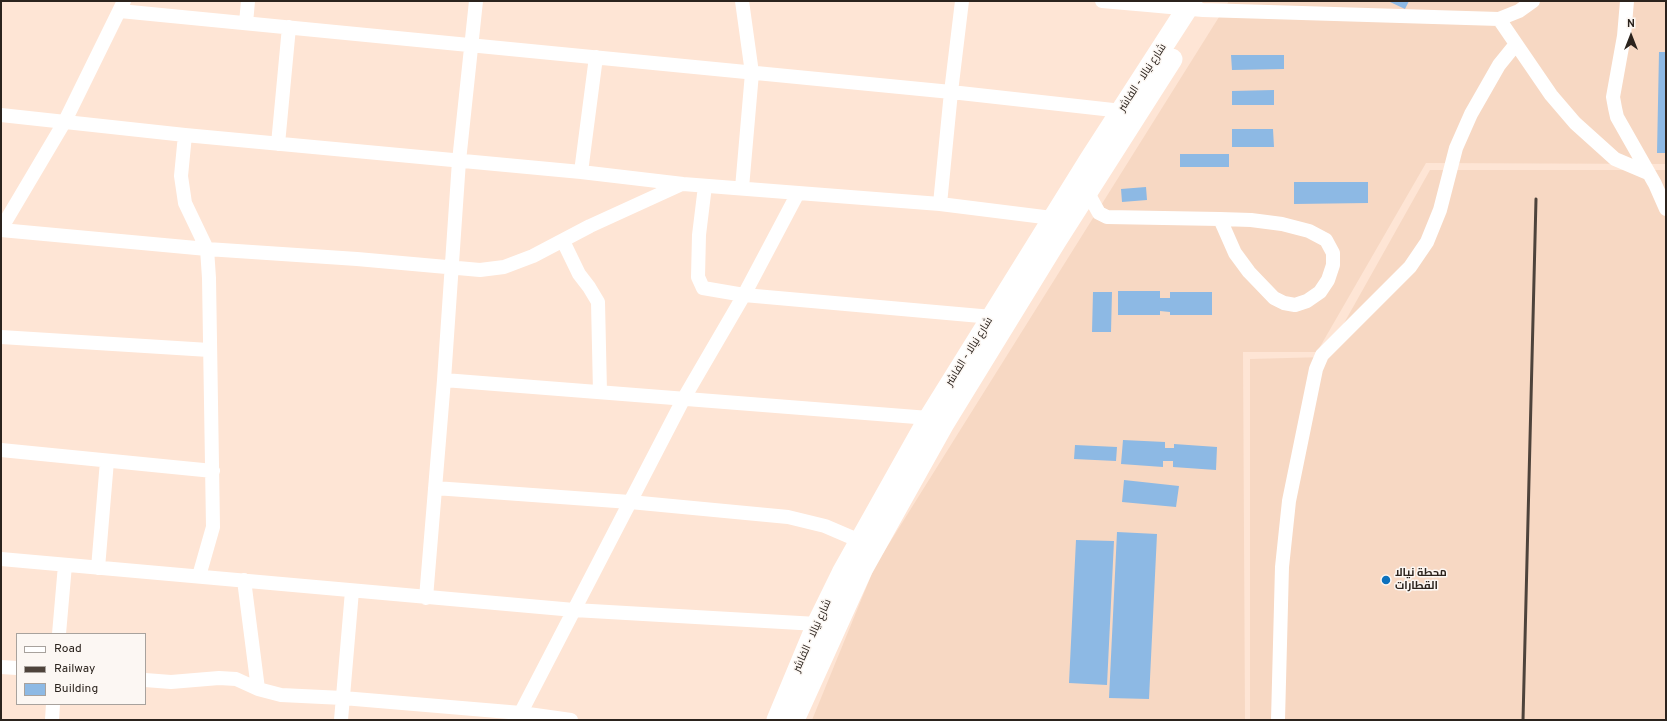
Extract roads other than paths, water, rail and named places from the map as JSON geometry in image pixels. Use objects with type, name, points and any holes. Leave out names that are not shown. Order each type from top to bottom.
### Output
[{"type":"highway","name":"شارع نيالا - الفاشر","points":[[777,720],[817,624],[943,425],[1062,219],[1198,5]]},
{"type":"highway","name":"شارع نيالا - الفاشر","points":[[1083,185],[1122,111],[1144,91]]},
{"type":"highway","name":"شارع نيالا - الفاشر","points":[[794,720],[837,623],[867,544],[929,418],[992,317],[1062,219]]},
{"type":"street","points":[[246,23],[248,1]]},
{"type":"street","points":[[426,598],[453,268],[459,161],[476,1]]},
{"type":"street","points":[[742,1],[752,73],[742,188]]},
{"type":"street","points":[[940,204],[962,1]]},
{"type":"street","points":[[1102,1],[1499,18],[1519,11],[1533,1]]},
{"type":"street","points":[[1627,1],[1624,36],[1613,97],[1614,108],[1619,121],[1656,180],[1666,209]]},
{"type":"street","points":[[683,184],[590,226],[563,241],[504,267],[480,270],[207,249],[1,230],[65,121],[122,6],[246,23],[951,92],[1122,111]]},
{"type":"street","points":[[1499,18],[1551,95],[1595,142],[1615,159],[1656,180]]},
{"type":"street","points":[[278,144],[289,27]]},
{"type":"street","points":[[1278,720],[1283,560],[1289,501],[1316,369],[1322,355],[1410,267],[1427,242],[1440,210],[1456,148],[1471,114],[1498,65],[1516,44]]},
{"type":"street","points":[[581,172],[596,58]]},
{"type":"street","points":[[1,115],[185,135],[581,172],[683,184],[940,204],[1062,219]]},
{"type":"street","points":[[185,135],[181,176],[185,203],[207,249],[209,278],[213,527],[199,576]]},
{"type":"street","points":[[1083,185],[1099,213],[1107,217],[1220,219],[1251,220],[1282,224],[1309,231],[1326,240],[1333,253],[1332,265],[1328,280],[1320,292],[1308,301],[1295,305],[1284,303],[1274,298],[1249,272],[1235,253],[1220,219]]},
{"type":"street","points":[[705,186],[699,235],[698,278],[703,288],[744,295],[992,317]]},
{"type":"street","points":[[519,717],[684,398],[744,295],[798,193]]},
{"type":"street","points":[[563,241],[579,274],[598,302],[600,392]]},
{"type":"street","points":[[1,337],[209,350]]},
{"type":"street","points":[[444,380],[929,418]]},
{"type":"street","points":[[1,450],[213,471]]},
{"type":"street","points":[[98,568],[107,460]]},
{"type":"street","points":[[435,488],[630,502],[788,517],[825,526],[867,544]]},
{"type":"street","points":[[1,559],[574,610],[817,624]]},
{"type":"street","points":[[59,633],[65,565]]},
{"type":"street","points":[[244,580],[258,689]]},
{"type":"street","points":[[341,720],[352,590]]},
{"type":"street","points":[[1,667],[16,668]]},
{"type":"street","points":[[146,680],[171,682],[219,678],[236,679],[258,689],[281,695],[343,698],[519,717],[571,720]]},
{"type":"street","points":[[52,720],[53,705]]},
{"type":"railway","points":[[1523,720],[1536,199]]},
{"type":"place","name":"محطة نيالا القطارات","points":[[1386,580]]}]
